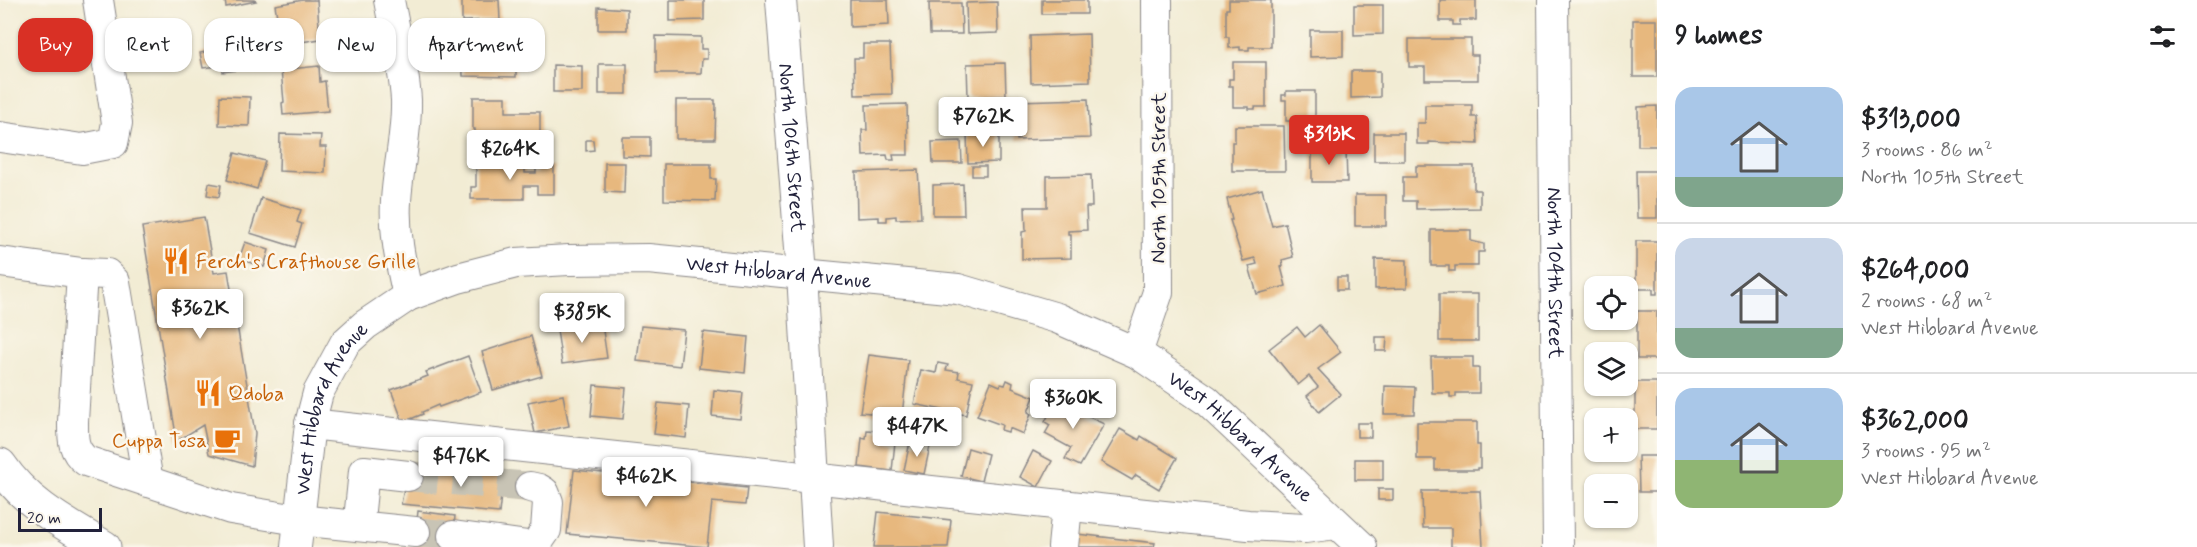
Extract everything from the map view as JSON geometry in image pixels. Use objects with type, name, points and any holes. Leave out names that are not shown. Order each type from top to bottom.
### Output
[{"type":"main road","points":[[0,465],[9,479],[29,498],[57,520],[104,547]]},
{"type":"street","points":[[0,137],[82,149],[113,143],[117,123],[98,0]]},
{"type":"street","points":[[389,0],[406,100],[405,129],[396,203],[396,230],[408,296]]},
{"type":"street","name":"North 106th Street","points":[[781,0],[802,274],[818,547]]},
{"type":"street","name":"North 105th Street","points":[[1137,353],[1158,292],[1157,0]]},
{"type":"street","name":"North 104th Street","points":[[1553,0],[1558,547]]},
{"type":"street","name":"West Hibbard Avenue","points":[[297,534],[310,424],[318,393],[345,343],[365,326],[408,296],[458,278],[516,263],[648,260],[958,289],[1057,318],[1137,353],[1206,400],[1362,547]]},
{"type":"street","points":[[0,262],[107,274],[116,282],[148,482]]},
{"type":"street","points":[[82,273],[72,421],[73,444],[78,454],[86,461],[231,509],[297,534],[416,524]]},
{"type":"street","points":[[310,424],[1248,525],[1305,528],[1336,524]]},
{"type":"street","points":[[363,528],[364,471],[408,476]]},
{"type":"street","points":[[470,536],[535,547],[546,530],[548,502],[544,492],[530,487]]},
{"type":"street","points":[[1063,547],[1067,506]]},
{"type":"building","points":[[225,0],[255,0],[256,1],[226,7]]},
{"type":"building","points":[[317,0],[318,18],[316,18],[316,40],[304,42],[304,18],[277,18],[275,5]]},
{"type":"building","points":[[462,0],[499,0],[500,18],[462,18]]},
{"type":"building","points":[[670,0],[704,0],[704,20],[670,21]]},
{"type":"building","points":[[850,0],[888,0],[889,25],[850,27]]},
{"type":"building","points":[[1042,0],[1087,0],[1087,14],[1042,14]]},
{"type":"building","points":[[1229,0],[1271,0],[1271,47],[1249,47],[1249,50],[1240,50],[1240,47],[1229,48],[1229,37],[1226,37],[1226,9],[1229,9]]},
{"type":"building","points":[[1440,0],[1476,0],[1476,20],[1460,20],[1460,25],[1453,25],[1453,21],[1440,21]]},
{"type":"building","points":[[997,2],[998,33],[967,34],[966,3]]},
{"type":"building","points":[[929,3],[961,3],[962,34],[930,34]]},
{"type":"building","points":[[1354,5],[1383,5],[1383,34],[1354,35]]},
{"type":"building","points":[[598,7],[627,9],[627,30],[598,30]]},
{"type":"building","points":[[1633,20],[1657,20],[1657,77],[1633,77]]},
{"type":"building","points":[[1310,30],[1343,30],[1343,56],[1310,57]]},
{"type":"building","points":[[1089,34],[1090,81],[1031,83],[1030,36]]},
{"type":"building","points":[[656,36],[701,37],[701,49],[707,49],[707,59],[702,59],[701,73],[656,73]]},
{"type":"building","points":[[1409,39],[1471,39],[1471,55],[1478,55],[1478,80],[1425,80],[1425,67],[1409,67]]},
{"type":"building","points":[[863,44],[890,44],[892,94],[855,95],[854,58],[863,58]]},
{"type":"building","points":[[204,52],[204,68],[203,68],[200,53]]},
{"type":"building","points":[[1233,62],[1266,62],[1266,107],[1249,109],[1249,107],[1233,107],[1233,86],[1229,86],[1229,79],[1233,79]]},
{"type":"building","points":[[1005,63],[1006,96],[968,97],[967,64]]},
{"type":"building","points":[[599,64],[627,64],[627,94],[599,94]]},
{"type":"building","points":[[553,65],[582,66],[582,92],[553,92]]},
{"type":"building","points":[[316,66],[316,72],[319,72],[320,82],[325,81],[328,111],[283,115],[281,72],[304,72],[304,68]]},
{"type":"building","points":[[1351,71],[1380,71],[1380,97],[1351,98]]},
{"type":"building","points":[[463,72],[516,72],[516,77],[463,76]]},
{"type":"building","points":[[1286,91],[1315,91],[1315,121],[1286,121],[1286,100],[1282,100],[1282,95],[1286,95]]},
{"type":"building","points":[[220,96],[250,97],[249,126],[219,125]]},
{"type":"building","points":[[473,97],[506,97],[506,112],[540,112],[540,151],[475,150]]},
{"type":"building","points":[[1088,99],[1090,138],[1017,140],[1016,101]]},
{"type":"building","points":[[676,100],[715,100],[715,139],[676,139]]},
{"type":"building","points":[[907,104],[908,155],[893,155],[894,160],[888,160],[887,155],[863,156],[862,130],[867,130],[866,105]]},
{"type":"building","points":[[1425,105],[1472,105],[1472,117],[1477,117],[1478,144],[1429,142],[1429,144],[1417,144],[1417,123],[1425,123]]},
{"type":"building","points":[[1657,106],[1657,146],[1638,146],[1638,107]]},
{"type":"building","points":[[1235,126],[1284,126],[1285,171],[1232,171],[1232,142],[1235,142]]},
{"type":"building","points":[[999,133],[999,162],[968,163],[967,134]]},
{"type":"building","points":[[1374,133],[1404,133],[1404,161],[1374,161]]},
{"type":"building","points":[[280,134],[321,135],[320,147],[326,147],[325,173],[279,171]]},
{"type":"building","points":[[622,137],[650,137],[650,157],[622,156]]},
{"type":"building","points":[[1333,137],[1345,137],[1345,149],[1333,149]]},
{"type":"building","points":[[586,140],[593,140],[594,150],[586,151]]},
{"type":"building","points":[[961,141],[962,163],[933,163],[932,142]]},
{"type":"building","points":[[1312,150],[1346,150],[1347,182],[1312,182]]},
{"type":"building","points":[[235,153],[265,161],[257,189],[227,180]]},
{"type":"building","points":[[476,162],[525,162],[525,173],[536,173],[536,166],[554,166],[554,194],[537,194],[537,186],[524,186],[524,199],[471,199],[471,187],[476,187]]},
{"type":"building","points":[[605,163],[625,163],[624,193],[605,192]]},
{"type":"building","points":[[664,164],[711,164],[711,179],[716,179],[715,201],[664,200]]},
{"type":"building","points":[[972,166],[986,166],[986,176],[972,176]]},
{"type":"building","points":[[1416,166],[1474,166],[1474,190],[1480,190],[1480,208],[1416,209],[1416,201],[1403,201],[1403,177],[1416,177]]},
{"type":"building","points":[[918,170],[921,218],[896,219],[896,216],[887,217],[887,221],[879,221],[879,217],[857,218],[856,172]]},
{"type":"building","points":[[1636,171],[1657,171],[1657,218],[1637,218]]},
{"type":"building","points":[[1091,175],[1092,207],[1086,207],[1087,230],[1068,231],[1068,234],[1071,234],[1071,258],[1022,259],[1022,232],[1026,231],[1025,207],[1047,207],[1047,176]]},
{"type":"building","points":[[209,183],[221,185],[219,197],[207,195]]},
{"type":"building","points":[[963,184],[964,215],[933,215],[933,185]]},
{"type":"building","points":[[1262,189],[1272,226],[1285,223],[1293,257],[1282,260],[1283,266],[1281,267],[1286,286],[1257,294],[1249,266],[1257,264],[1255,258],[1243,261],[1230,220],[1232,220],[1227,199]]},
{"type":"building","points":[[1355,195],[1386,195],[1386,226],[1355,226]]},
{"type":"building","points":[[261,198],[301,210],[297,222],[302,224],[295,247],[250,233]]},
{"type":"building","points":[[204,217],[214,273],[228,271],[255,433],[252,466],[209,454],[203,425],[177,441],[142,227]]},
{"type":"building","points":[[1431,230],[1471,230],[1471,241],[1484,244],[1484,252],[1478,252],[1478,266],[1455,266],[1455,271],[1449,271],[1449,266],[1431,266]]},
{"type":"building","points":[[1636,241],[1657,241],[1657,294],[1653,294],[1653,289],[1638,289],[1638,276],[1636,276]]},
{"type":"building","points":[[245,242],[269,250],[264,267],[239,259]]},
{"type":"building","points":[[1375,259],[1407,260],[1407,288],[1375,289]]},
{"type":"building","points":[[1337,277],[1347,277],[1347,290],[1337,290]]},
{"type":"building","points":[[1439,294],[1478,294],[1478,341],[1439,341]]},
{"type":"building","points":[[1638,311],[1657,311],[1657,359],[1638,359]]},
{"type":"building","points":[[602,324],[607,358],[562,364],[557,330]]},
{"type":"building","points":[[1319,325],[1341,352],[1318,369],[1341,394],[1319,412],[1307,396],[1318,387],[1309,376],[1298,385],[1269,349],[1297,327],[1305,337]]},
{"type":"building","points":[[641,326],[684,330],[680,366],[637,361]]},
{"type":"building","points":[[703,332],[748,337],[745,373],[699,368]]},
{"type":"building","points":[[531,336],[542,376],[493,390],[482,352]]},
{"type":"building","points":[[1376,337],[1387,337],[1386,351],[1376,351]]},
{"type":"building","points":[[869,355],[908,360],[902,416],[860,412]]},
{"type":"building","points":[[468,356],[481,392],[439,407],[438,405],[403,422],[391,390],[428,376],[426,372]]},
{"type":"building","points":[[1431,357],[1473,357],[1473,368],[1479,368],[1479,393],[1456,393],[1456,397],[1450,397],[1450,393],[1432,393]]},
{"type":"building","points":[[938,363],[948,365],[946,370],[959,372],[958,378],[973,381],[966,415],[914,404],[921,370],[936,373]]},
{"type":"building","points":[[1007,380],[1013,383],[1012,388],[1034,397],[1028,412],[1031,414],[1023,434],[1009,428],[1008,432],[1001,430],[1002,425],[977,416],[991,382],[1000,386],[1005,385]]},
{"type":"building","points":[[1638,382],[1657,382],[1657,429],[1638,429],[1638,408],[1635,408]]},
{"type":"building","points":[[594,385],[626,388],[623,419],[591,416]]},
{"type":"building","points":[[1385,386],[1415,387],[1414,414],[1384,414]]},
{"type":"building","points":[[714,390],[743,393],[740,419],[712,416]]},
{"type":"building","points":[[563,395],[569,426],[535,433],[528,402]]},
{"type":"building","points":[[1062,398],[1091,413],[1089,417],[1104,424],[1080,466],[1065,459],[1071,448],[1045,434],[1050,425],[1045,422],[1052,408],[1056,410]]},
{"type":"building","points":[[658,403],[689,406],[686,438],[654,434]]},
{"type":"building","points":[[1417,422],[1477,422],[1480,468],[1477,470],[1435,470],[1435,459],[1417,459]]},
{"type":"building","points":[[1357,423],[1371,423],[1371,437],[1357,437]]},
{"type":"building","points":[[1120,429],[1139,440],[1141,436],[1177,458],[1159,489],[1136,475],[1132,480],[1101,462]]},
{"type":"building","points":[[867,430],[888,432],[887,441],[895,442],[892,471],[859,467],[862,438],[866,439]]},
{"type":"building","points":[[910,442],[930,446],[924,474],[904,470]]},
{"type":"building","points":[[968,448],[988,454],[981,481],[961,476]]},
{"type":"building","points":[[1033,451],[1052,461],[1038,487],[1020,477]]},
{"type":"building","points":[[1638,456],[1657,456],[1657,492],[1639,492]]},
{"type":"building","points":[[1355,459],[1383,459],[1383,480],[1355,480]]},
{"type":"building","points":[[409,463],[531,477],[528,498],[501,495],[499,513],[401,504]]},
{"type":"building","points":[[574,470],[747,488],[745,505],[712,502],[707,547],[567,534]]},
{"type":"building","points":[[1378,489],[1393,489],[1393,500],[1378,500]]},
{"type":"building","points":[[1422,491],[1480,491],[1483,547],[1451,547],[1451,528],[1423,528]]},
{"type":"building","points":[[418,511],[455,516],[452,547],[414,547]]},
{"type":"building","points":[[878,512],[951,520],[948,547],[874,547]]},
{"type":"building","points":[[1077,534],[1155,543],[1154,547],[1075,547]]},
{"type":"tunnel","points":[[408,476],[530,487]]},
{"type":"tunnel","points":[[415,532],[453,536]]},
{"type":"place","name":"Ferch's Crafthouse Grille","points":[[176,261]]},
{"type":"place","name":"Qdoba","points":[[208,393]]},
{"type":"place","name":"Cuppa Tosa","points":[[227,440]]}]
